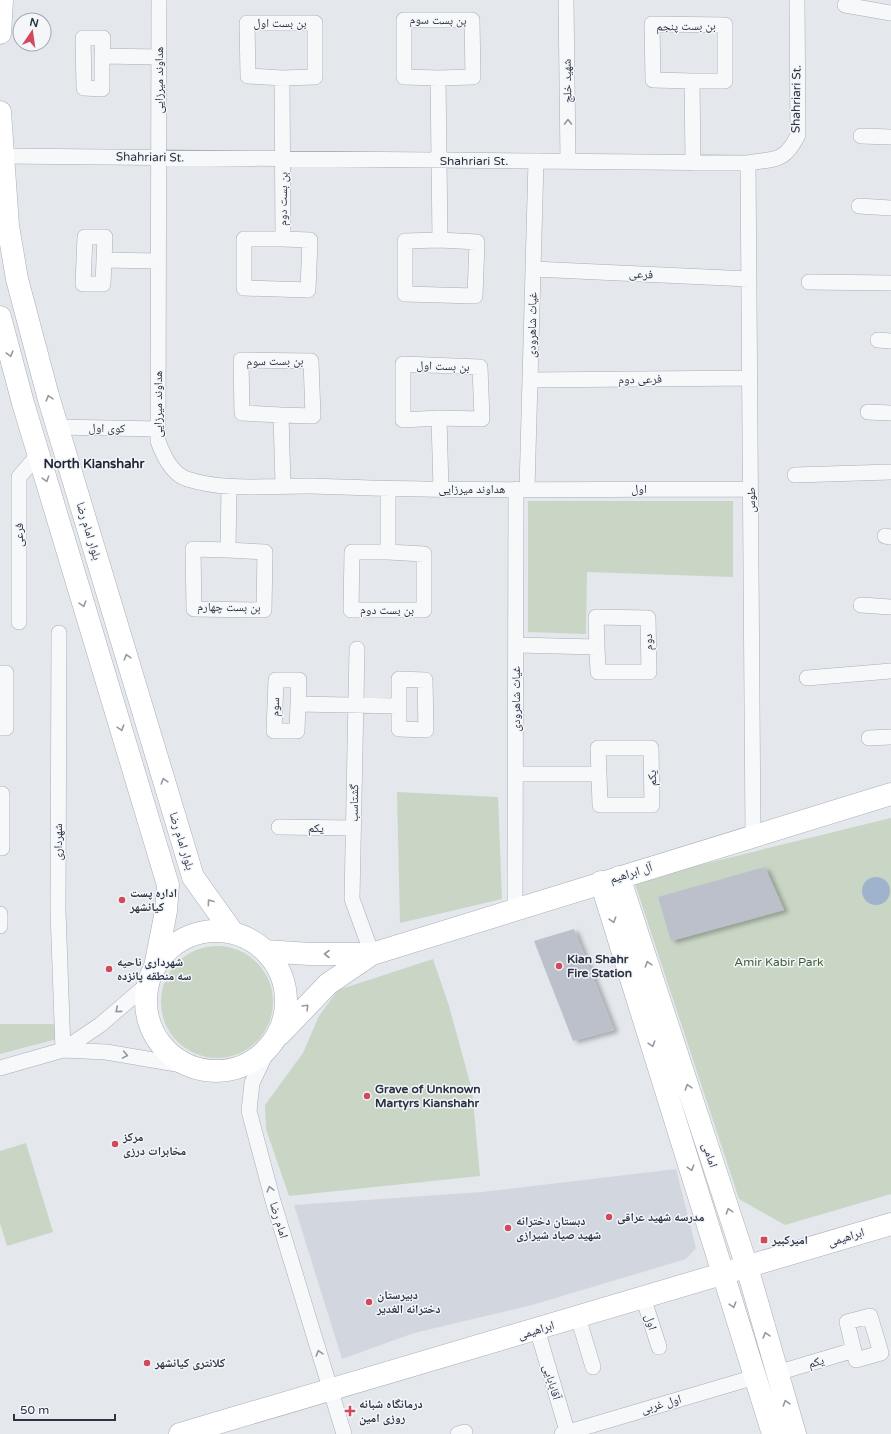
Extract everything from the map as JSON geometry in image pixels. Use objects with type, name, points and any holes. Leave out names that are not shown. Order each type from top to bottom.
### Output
[{"type":"main road","points":[[0,33],[2,0]]},
{"type":"main road","name":"بلوار امام رضا","points":[[0,112],[8,226],[17,279],[57,427],[193,877],[233,933]]},
{"type":"main road","points":[[0,317],[38,455],[168,885],[166,911],[146,1004],[152,1029],[158,1041],[171,1055],[188,1066],[205,1070],[228,1070],[239,1068],[255,1060],[328,984],[372,954]]},
{"type":"main road","name":"آل ابراهیم","points":[[372,954],[515,908],[891,794]]},
{"type":"main road","name":"امامی","points":[[610,880],[747,1267],[795,1434]]},
{"type":"main road","name":"امامی","points":[[610,880],[772,1434]]},
{"type":"main road","points":[[151,976],[166,953],[180,941],[197,934],[215,931],[233,933],[250,940],[265,950],[277,965],[284,981],[287,999],[285,1018],[273,1042]]},
{"type":"main road","points":[[265,950],[310,954],[372,954]]},
{"type":"main road","name":"ابراهیمی","points":[[180,1434],[331,1391],[891,1224]]},
{"type":"main road","points":[[756,1378],[777,1373]]},
{"type":"street","name":"هداوند میرزایی","points":[[159,0],[158,441],[166,461],[186,478],[229,487],[283,485],[388,489],[522,489]]},
{"type":"street","name":"شهید خلج","points":[[566,0],[568,162]]},
{"type":"street","name":"Shahriari St.","points":[[3,156],[693,163],[748,163],[781,157],[790,150],[798,135],[796,0]]},
{"type":"street","points":[[845,5],[891,13]]},
{"type":"street","name":"بن بست سوم","points":[[404,20],[472,20],[473,77],[438,78],[404,77],[404,20]]},
{"type":"street","name":"بن بست اول","points":[[247,23],[315,24],[314,77],[282,78],[248,76],[247,23]]},
{"type":"street","name":"بن بست پنجم","points":[[652,24],[725,25],[724,81],[692,81],[653,80],[652,24]]},
{"type":"street","points":[[102,56],[159,57]]},
{"type":"street","points":[[282,78],[284,159]]},
{"type":"street","points":[[438,78],[440,240]]},
{"type":"street","points":[[692,81],[693,163]]},
{"type":"street","points":[[861,136],[891,137]]},
{"type":"street","name":"بن بست دوم","points":[[283,239],[284,159]]},
{"type":"street","name":"غیاث شاهرودی","points":[[515,908],[516,645],[522,489],[530,380],[536,161]]},
{"type":"street","name":"طوس","points":[[748,163],[753,836]]},
{"type":"street","points":[[859,206],[891,208]]},
{"type":"street","name":"بن بست دوم","points":[[244,239],[283,239],[310,240],[308,290],[244,288],[244,239]]},
{"type":"street","points":[[440,240],[477,242],[475,296],[405,294],[405,241],[440,240]]},
{"type":"street","points":[[104,260],[158,261]]},
{"type":"street","name":"فرعی","points":[[533,269],[749,279]]},
{"type":"street","points":[[809,282],[891,283]]},
{"type":"street","name":"بن بست سوم","points":[[241,360],[311,361],[313,416],[280,415],[242,413],[241,360]]},
{"type":"street","name":"بن بست اول","points":[[404,364],[480,367],[482,419],[439,418],[403,420],[404,364]]},
{"type":"street","name":"فرعی دوم","points":[[530,380],[750,378]]},
{"type":"street","points":[[868,412],[891,413]]},
{"type":"street","points":[[280,415],[283,485]]},
{"type":"street","points":[[439,418],[441,489]]},
{"type":"street","name":"کوی اول","points":[[57,427],[158,429]]},
{"type":"street","name":"فرعی","points":[[19,622],[19,477],[38,455]]},
{"type":"street","points":[[795,476],[891,472]]},
{"type":"street","points":[[228,550],[229,487]]},
{"type":"street","points":[[388,489],[388,552]]},
{"type":"street","name":"اول","points":[[522,489],[750,489]]},
{"type":"street","name":"بن بست چهارم","points":[[193,549],[228,550],[265,552],[264,610],[194,609],[193,549]]},
{"type":"street","name":"بن بست دوم","points":[[352,552],[388,552],[424,554],[424,610],[351,610],[352,552]]},
{"type":"street","points":[[861,605],[891,607]]},
{"type":"street","name":"دوم","points":[[596,617],[648,618],[649,672],[598,672],[598,647],[596,617]]},
{"type":"street","name":"شهرداری","points":[[59,633],[58,911],[63,1050]]},
{"type":"street","points":[[516,645],[598,647]]},
{"type":"street","name":"گشتاسب","points":[[357,648],[352,899],[372,954]]},
{"type":"street","points":[[807,678],[891,670]]},
{"type":"street","points":[[0,673],[6,673],[6,728],[0,728]]},
{"type":"street","name":"سوم","points":[[298,704],[356,705]]},
{"type":"street","points":[[356,705],[399,706]]},
{"type":"street","points":[[869,738],[891,737]]},
{"type":"street","name":"یکم","points":[[598,748],[651,748],[652,805],[600,805],[599,774],[598,748]]},
{"type":"street","points":[[516,774],[599,774]]},
{"type":"street","points":[[0,794],[2,794],[2,848],[0,848]]},
{"type":"street","name":"یکم","points":[[279,827],[353,828]]},
{"type":"street","points":[[0,914],[0,926]]},
{"type":"street","points":[[0,1068],[63,1050],[100,1025],[151,976]]},
{"type":"street","name":"امام رضا","points":[[273,1042],[252,1083],[249,1111],[273,1200],[344,1434]]},
{"type":"street","points":[[63,1050],[106,1052],[188,1066]]},
{"type":"street","name":"اول","points":[[643,1298],[659,1347]]},
{"type":"street","points":[[578,1317],[593,1367]]},
{"type":"street","name":"آقابابایی","points":[[537,1330],[566,1433]]},
{"type":"street","name":"یکم","points":[[777,1373],[854,1350]]},
{"type":"street","name":"اول غربی","points":[[566,1433],[756,1378]]},
{"type":"street","points":[[458,1434],[465,1432],[466,1434]]},
{"type":"shaded area","points":[[676,1169],[696,1248],[686,1259],[532,1305],[414,1333],[342,1359],[294,1205],[482,1192]]},
{"type":"green space","points":[[528,501],[733,501],[733,577],[587,572],[586,634],[528,632]]},
{"type":"green space","points":[[397,792],[498,797],[502,899],[400,923]]},
{"type":"green space","name":"Amir Kabir Park","points":[[891,818],[891,1194],[785,1225],[739,1199],[634,881]]},
{"type":"green space","points":[[217,946],[239,950],[257,962],[269,980],[273,1002],[269,1024],[257,1042],[239,1054],[217,1058],[195,1054],[177,1042],[165,1024],[161,1002],[165,980],[177,962],[195,950]]},
{"type":"green space","points":[[433,959],[449,1006],[472,1090],[480,1176],[289,1196],[266,1129],[265,1105],[303,1053],[319,1016],[338,990]]},
{"type":"green space","points":[[0,1024],[55,1024],[57,1039],[0,1054]]},
{"type":"green space","points":[[26,1143],[53,1232],[7,1246],[0,1223],[0,1151]]},
{"type":"water","points":[[876,877],[886,881],[890,891],[886,901],[876,905],[866,901],[862,891],[866,881]]},
{"type":"building","points":[[765,867],[784,910],[671,941],[658,897]]},
{"type":"building","points":[[574,929],[614,1030],[573,1041],[534,941]]},
{"type":"place","name":"اداره پست کیانشهر","points":[[122,900]]},
{"type":"place","name":"Kian Shahr Fire Station","points":[[559,966]]},
{"type":"place","name":"شهرداری ناحیه سه منطقه پانزده","points":[[109,969]]},
{"type":"place","name":"Grave of Unknown Martyrs Kianshahr","points":[[367,1096]]},
{"type":"place","name":"مرکز مخابرات درزی","points":[[115,1144]]},
{"type":"place","name":"مدرسه شهید عراقی","points":[[609,1217]]},
{"type":"place","name":"دبستان دخترانه شهید صیاد شیرازی","points":[[508,1228]]},
{"type":"place","name":"امیرکبیر","points":[[764,1240]]},
{"type":"place","name":"دبیرستان دخترانه الغدیر","points":[[369,1302]]},
{"type":"place","name":"کلانتری کیانشهر","points":[[147,1363]]},
{"type":"place","name":"درمانگاه شبانه روزی امین","points":[[350,1411]]},
{"type":"district","name":"North Kianshahr","points":[[94,463]]}]
